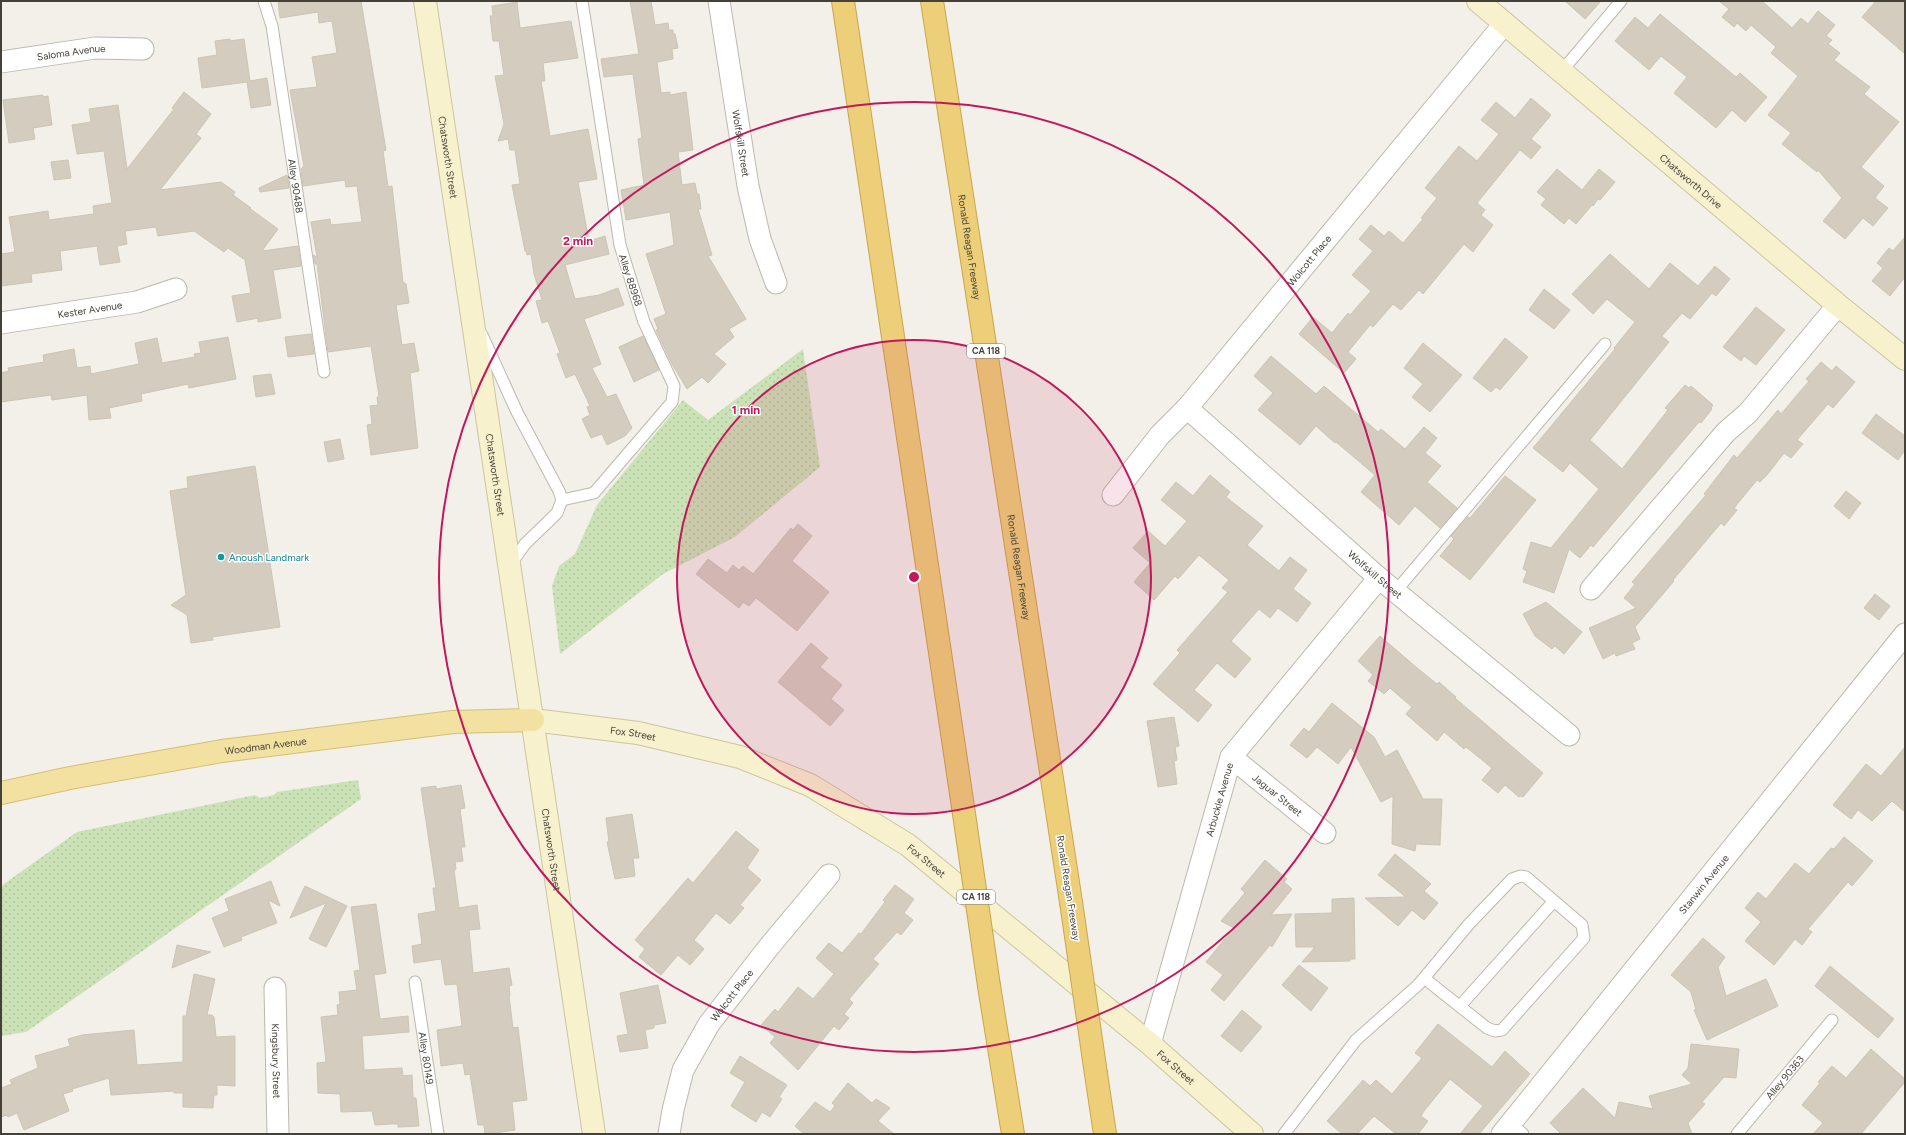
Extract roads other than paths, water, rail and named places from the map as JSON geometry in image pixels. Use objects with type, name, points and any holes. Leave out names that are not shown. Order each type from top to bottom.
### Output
[{"type":"highway","name":"CA 118","points":[[843,1],[1012,1134]]},
{"type":"highway","name":"Ronald Reagan Freeway","points":[[932,1],[1071,902],[1105,1134]]},
{"type":"main road","name":"Chatsworth Street","points":[[426,1],[594,1134]]},
{"type":"main road","name":"Chatsworth Drive","points":[[1478,1],[1838,305],[1905,359]]},
{"type":"main road","name":"Woodman Avenue","points":[[1,793],[70,778],[222,751],[454,722],[533,720]]},
{"type":"main road","name":"Fox Street","points":[[533,720],[646,734],[740,757],[810,785],[908,845],[1150,1044],[1252,1134]]},
{"type":"street","name":"Wolfskill Street","points":[[719,1],[748,186],[760,239],[776,282]]},
{"type":"street","name":"Wolcott Place","points":[[1113,495],[1160,435],[1187,408],[1505,23]]},
{"type":"street","name":"Saloma Avenue","points":[[1,62],[95,48],[143,49]]},
{"type":"street","name":"Kester Avenue","points":[[1,323],[137,302],[176,289]]},
{"type":"street","points":[[1590,589],[1726,432],[1748,413],[1838,305]]},
{"type":"street","name":"Wolfskill Street","points":[[1187,408],[1395,592],[1569,735]]},
{"type":"street","name":"Arbuckle Avenue","points":[[1150,1044],[1231,757],[1379,578]]},
{"type":"street","name":"Stanwin Avenue","points":[[1512,1130],[1905,634]]},
{"type":"street","name":"Jaguar Street","points":[[1231,757],[1325,833]]},
{"type":"street","name":"Wolcott Place","points":[[670,1134],[673,1110],[683,1070],[709,1024],[768,948],[828,875]]},
{"type":"street","name":"Kingsbury Street","points":[[275,988],[278,1134]]},
{"type":"lane","name":"Alley 90488","points":[[264,1],[272,26],[324,372]]},
{"type":"lane","name":"Alley 88968","points":[[562,500],[594,493],[672,402],[674,386],[644,322],[620,245],[582,1]]},
{"type":"lane","points":[[1561,72],[1621,1]]},
{"type":"lane","name":"Chatsworth Street","points":[[472,314],[517,412],[559,491],[562,500]]},
{"type":"lane","points":[[1395,592],[1605,344]]},
{"type":"lane","points":[[510,565],[525,544],[557,513],[562,500]]},
{"type":"lane","points":[[1284,1134],[1356,1040],[1424,978],[1469,924],[1512,879],[1521,876],[1526,877],[1582,925],[1584,938],[1502,1030],[1495,1031],[1487,1028],[1424,978]]},
{"type":"lane","points":[[1460,1006],[1554,901]]},
{"type":"lane","name":"Alley 80149","points":[[415,982],[438,1134]]},
{"type":"lane","name":"Alley 90363","points":[[1737,1134],[1832,1020]]},
{"type":"place","name":"Anoush Landmark","points":[[221,557]]}]
